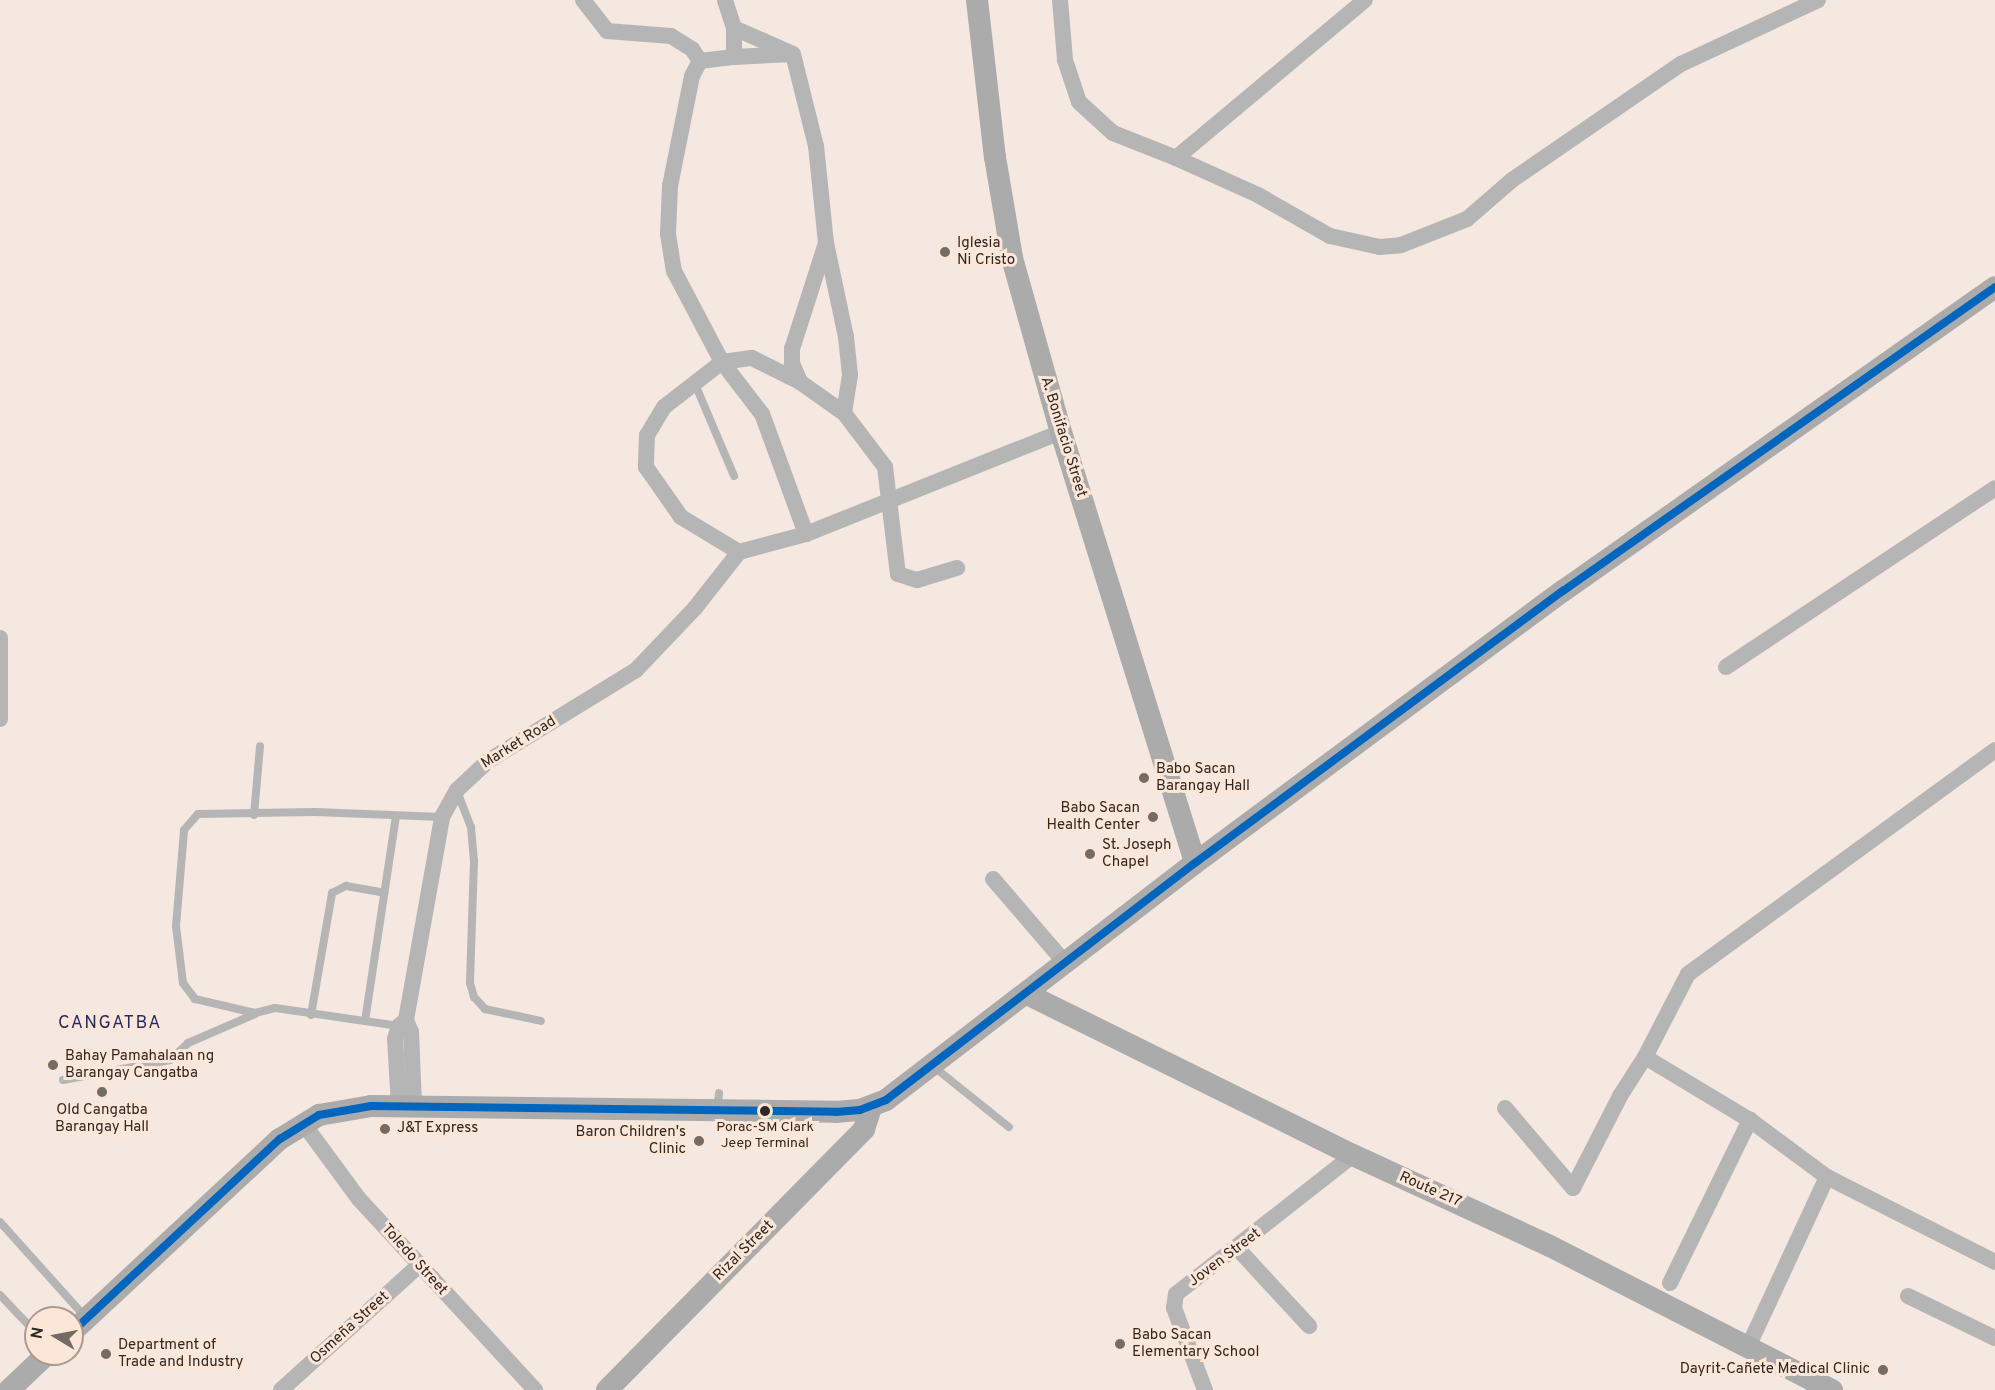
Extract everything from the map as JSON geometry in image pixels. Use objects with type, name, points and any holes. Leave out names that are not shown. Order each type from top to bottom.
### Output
[{"type":"main road","name":"A. Bonifacio Street","points":[[977,0],[995,157],[1012,258],[1060,432],[1195,863]]},
{"type":"main road","points":[[84,1320],[280,1139],[303,1123],[345,1109],[407,1106],[718,1103],[836,1112],[871,1107],[934,1067],[1195,863],[1563,591],[1995,287]]},
{"type":"main road","name":"Route 217","points":[[1027,994],[1353,1155],[1540,1241],[1749,1345],[1832,1390]]},
{"type":"main road","name":"Rizal Street","points":[[607,1390],[864,1129],[871,1107]]},
{"type":"main road","points":[[9,1390],[34,1366]]},
{"type":"street","points":[[583,0],[607,31],[681,40],[700,61]]},
{"type":"street","points":[[725,0],[734,28],[734,57]]},
{"type":"street","points":[[1060,0],[1065,60],[1078,102],[1113,133],[1258,195],[1330,236],[1380,247],[1401,245],[1467,219],[1512,180],[1681,64],[1818,0]]},
{"type":"street","points":[[1176,158],[1365,0]]},
{"type":"street","points":[[734,28],[793,54]]},
{"type":"street","points":[[700,61],[793,54]]},
{"type":"street","points":[[793,54],[816,146],[826,243],[847,346],[850,375],[844,413]]},
{"type":"street","points":[[700,61],[692,76],[672,176],[668,234],[674,271],[722,362],[762,414],[806,534]]},
{"type":"street","points":[[800,382],[792,363],[792,349],[826,243]]},
{"type":"street","points":[[957,568],[917,580],[898,574],[891,502],[885,467],[844,413],[800,382],[752,358],[722,362],[664,407],[646,435],[646,467],[681,517],[739,552],[806,534],[891,502],[1060,432]]},
{"type":"street","points":[[1726,667],[1995,488]]},
{"type":"street","name":"Market Road","points":[[407,1106],[411,1032],[402,1023],[442,817],[457,790],[488,761],[636,670],[695,608],[739,552]]},
{"type":"street","points":[[0,638],[0,720]]},
{"type":"street","points":[[1504,1108],[1573,1188],[1620,1096],[1645,1057],[1688,974],[1995,750]]},
{"type":"street","points":[[993,879],[1066,964]]},
{"type":"street","points":[[1645,1057],[1750,1120],[1827,1177],[1995,1262]]},
{"type":"street","points":[[1670,1283],[1750,1120]]},
{"type":"street","name":"Toledo Street","points":[[303,1123],[359,1199],[418,1266],[535,1390]]},
{"type":"street","name":"Joven Street","points":[[1205,1390],[1172,1301],[1353,1155]]},
{"type":"street","points":[[1749,1345],[1827,1177]]},
{"type":"street","points":[[1238,1249],[1309,1326]]},
{"type":"street","name":"Osmeña Street","points":[[280,1390],[418,1266]]},
{"type":"street","points":[[1908,1296],[1995,1338]]},
{"type":"lane","points":[[695,384],[734,476]]},
{"type":"lane","points":[[254,815],[260,746]]},
{"type":"lane","points":[[457,790],[471,827],[474,861],[470,983],[474,997],[485,1009],[542,1021]]},
{"type":"lane","points":[[255,1013],[195,999],[183,983],[176,926],[188,821],[198,814],[254,815],[315,812],[442,817]]},
{"type":"lane","points":[[365,1022],[396,816]]},
{"type":"lane","points":[[311,1015],[332,893],[346,886],[384,893]]},
{"type":"lane","points":[[63,1080],[170,1060],[188,1043],[255,1013],[275,1008],[365,1022],[402,1023]]},
{"type":"lane","points":[[934,1067],[1009,1127]]},
{"type":"lane","points":[[0,1222],[64,1306]]},
{"type":"lane","points":[[0,1295],[24,1320]]},
{"type":"transit line","points":[[84,1321],[280,1139],[319,1115],[371,1106],[836,1112],[860,1110],[886,1100],[1195,863],[1563,591],[1995,287]]},
{"type":"place","name":"Iglesia Ni Cristo","points":[[945,252]]},
{"type":"place","name":"Babo Sacan Barangay Hall","points":[[1144,778]]},
{"type":"place","name":"Babo Sacan Health Center","points":[[1153,817]]},
{"type":"place","name":"St. Joseph Chapel","points":[[1090,854]]},
{"type":"place","name":"Bahay Pamahalaan ng Barangay Cangatba","points":[[53,1065]]},
{"type":"place","name":"Old Cangatba Barangay Hall","points":[[102,1092]]},
{"type":"place","name":"Porac-SM Clark Jeep Terminal","points":[[765,1111]]},
{"type":"place","name":"J&T Express","points":[[385,1129]]},
{"type":"place","name":"Baron Children's Clinic","points":[[699,1141]]},
{"type":"place","name":"Babo Sacan Elementary School","points":[[1120,1344]]},
{"type":"place","name":"Department of Trade and Industry","points":[[106,1354]]},
{"type":"place","name":"Dayrit-Cañete Medical Clinic","points":[[1883,1370]]},
{"type":"district","name":"CANGATBA","points":[[110,1024]]}]
